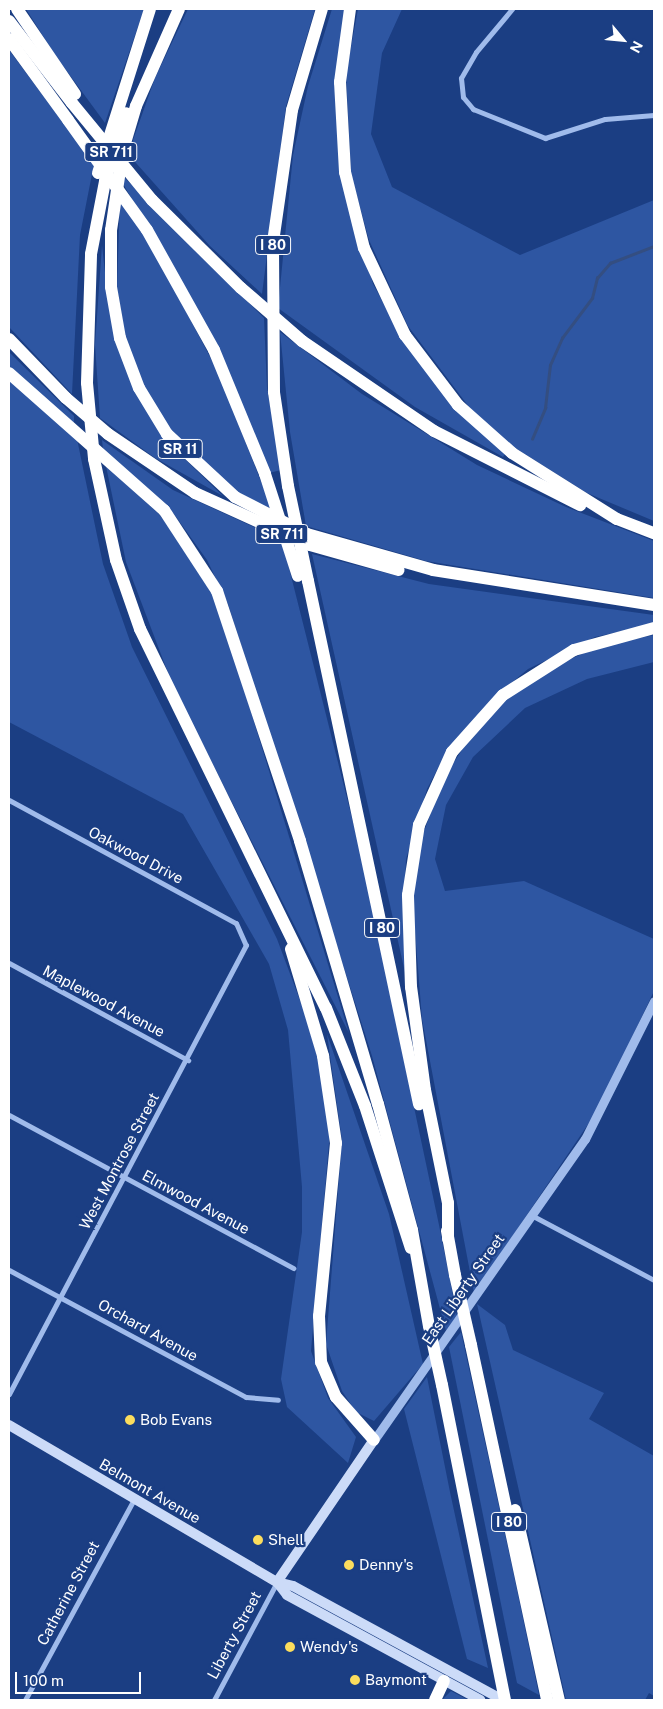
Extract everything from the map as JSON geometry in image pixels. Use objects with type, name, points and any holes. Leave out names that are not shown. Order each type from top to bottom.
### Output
[{"type":"highway","points":[[17,9],[74,99]]},
{"type":"highway","points":[[83,380],[83,268],[96,186],[150,9]]},
{"type":"highway","name":"I 80","points":[[172,9],[129,103],[99,209],[87,301],[83,380],[94,459],[116,560],[140,629],[343,1046],[413,1252],[442,1384],[504,1700]]},
{"type":"highway","name":"SR 11","points":[[180,9],[136,106],[123,150],[111,230],[111,287],[120,338],[139,388],[167,434],[235,497],[307,534],[433,570],[614,601],[654,605]]},
{"type":"highway","name":"I 80","points":[[322,9],[292,110],[273,242],[274,392],[303,578],[336,712],[547,1700]]},
{"type":"highway","points":[[350,9],[340,82],[345,172],[364,248],[393,314],[439,384],[488,434],[536,472],[617,519],[654,533]]},
{"type":"highway","name":"SR 711","points":[[9,21],[74,99],[109,149],[152,200],[241,288],[302,341],[462,446],[528,481],[617,519]]},
{"type":"highway","points":[[9,39],[147,230],[214,350],[265,474],[303,578]]},
{"type":"highway","name":"SR 711","points":[[9,339],[66,398],[108,434],[172,479],[246,519],[375,565],[573,600],[614,601]]},
{"type":"highway","points":[[9,373],[164,510],[201,560],[217,591],[328,934],[398,1172],[413,1252]]},
{"type":"highway","points":[[448,1239],[448,1203],[425,1090],[411,987],[408,896],[419,825],[452,752],[503,695],[574,650],[654,628]]},
{"type":"highway","points":[[227,809],[232,835],[292,953],[321,1048],[336,1143],[319,1316],[321,1362],[336,1397],[374,1440]]},
{"type":"highway","points":[[479,1380],[494,1418],[559,1700]]},
{"type":"highway","points":[[435,1700],[447,1676]]},
{"type":"main road","name":"Belmont Avenue","points":[[9,1425],[277,1582],[287,1595],[447,1676],[504,1700]]},
{"type":"main road","name":"East Liberty Street","points":[[277,1582],[374,1440]]},
{"type":"main road","name":"Belmont Avenue","points":[[447,1676],[480,1700]]},
{"type":"street","points":[[512,9],[476,52],[460,84],[473,109],[516,129],[553,138],[605,119],[654,115]]},
{"type":"street","name":"Oakwood Drive","points":[[9,800],[236,923],[246,938]]},
{"type":"street","name":"West Montrose Street","points":[[9,1394],[243,956],[246,938]]},
{"type":"street","name":"Maplewood Avenue","points":[[9,963],[188,1060]]},
{"type":"street","name":"East Liberty Street","points":[[374,1440],[533,1216],[598,1117],[654,1001]]},
{"type":"street","name":"Elmwood Avenue","points":[[9,1114],[293,1268]]},
{"type":"street","points":[[533,1216],[654,1280]]},
{"type":"street","name":"Orchard Avenue","points":[[9,1270],[246,1397],[278,1400]]},
{"type":"street","name":"Catherine Street","points":[[25,1700],[134,1499]]},
{"type":"street","name":"Liberty Street","points":[[214,1700],[277,1582]]},
{"type":"shaded area","points":[[26,9],[144,9],[105,123],[55,55]]},
{"type":"shaded area","points":[[188,9],[315,9],[286,106],[262,294],[210,246],[128,154],[155,78]]},
{"type":"shaded area","points":[[332,9],[347,9],[336,87],[340,168],[373,284],[403,339],[505,454],[503,457],[415,407],[278,308],[293,155],[308,86]]},
{"type":"shaded area","points":[[358,9],[402,9],[382,53],[371,134],[392,187],[520,255],[654,200],[654,521],[587,493],[512,446],[469,407],[408,326],[369,240],[351,174],[346,74]]},
{"type":"shaded area","points":[[9,50],[94,164],[80,235],[72,394],[9,327]]},
{"type":"shaded area","points":[[124,177],[264,318],[267,388],[281,470],[269,473],[213,337],[122,182]]},
{"type":"shaded area","points":[[120,199],[155,253],[217,370],[273,512],[239,493],[173,435],[153,405],[128,353],[117,288]]},
{"type":"shaded area","points":[[102,245],[108,300],[166,441],[223,496],[155,458],[100,418],[95,345]]},
{"type":"shaded area","points":[[280,332],[362,394],[477,465],[566,507],[654,541],[654,598],[426,561],[306,526],[290,432]]},
{"type":"shaded area","points":[[9,352],[74,416],[74,423],[9,367]]},
{"type":"shaded area","points":[[9,380],[77,439],[103,564],[132,647],[277,939],[304,1011],[321,1070],[330,1131],[311,1351],[328,1398],[356,1437],[348,1463],[287,1407],[281,1379],[302,1232],[302,1187],[288,1030],[269,964],[183,814],[9,722]]},
{"type":"shaded area","points":[[102,440],[173,490],[282,540],[357,838],[439,1225],[457,1316],[446,1331],[372,1056],[228,604],[207,560],[174,514],[103,449]]},
{"type":"shaded area","points":[[106,466],[158,513],[194,559],[219,607],[349,1033],[173,686],[126,562]]},
{"type":"shaded area","points":[[312,554],[429,584],[654,615],[654,624],[595,637],[528,669],[492,699],[447,751],[427,789],[406,859],[403,924],[408,986]]},
{"type":"shaded area","points":[[654,635],[654,662],[587,679],[525,708],[473,757],[446,805],[435,859],[445,891],[524,881],[654,939],[654,991],[597,1111],[474,1293],[422,1019],[412,893],[417,850],[444,778],[474,731],[508,697],[549,669],[597,647]]},
{"type":"shaded area","points":[[327,1034],[389,1214],[423,1364],[374,1421],[356,1412],[342,1391],[326,1344],[342,1140]]},
{"type":"shaded area","points":[[477,1304],[505,1325],[513,1350],[604,1393],[589,1419],[654,1456],[654,1696],[649,1693],[645,1700],[566,1700]]},
{"type":"shaded area","points":[[461,1332],[539,1695],[517,1683],[449,1347]]},
{"type":"shaded area","points":[[427,1377],[488,1668],[467,1659],[404,1409]]},
{"type":"shaded area","points":[[451,1691],[468,1700],[442,1700]]},
{"type":"waterway","points":[[532,439],[545,408],[550,365],[562,338],[592,298],[597,278],[610,263],[654,246]]},
{"type":"place","name":"Bob Evans","points":[[130,1420]]},
{"type":"place","name":"Shell","points":[[258,1540]]},
{"type":"place","name":"Denny's","points":[[349,1565]]},
{"type":"place","name":"Wendy's","points":[[290,1647]]},
{"type":"place","name":"Baymont","points":[[355,1680]]}]
